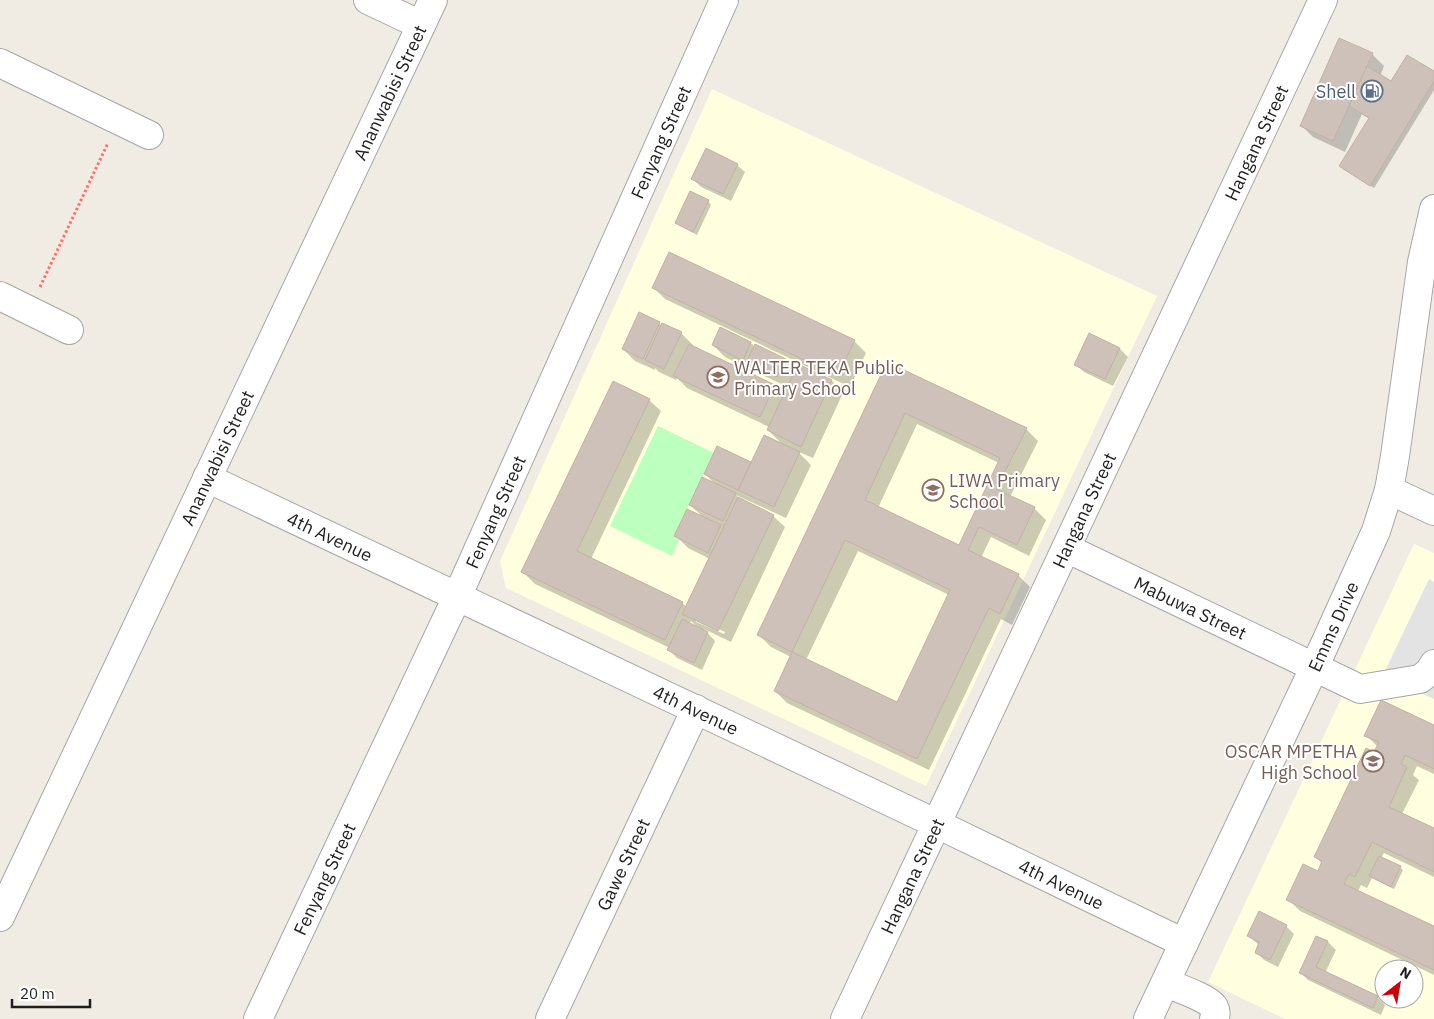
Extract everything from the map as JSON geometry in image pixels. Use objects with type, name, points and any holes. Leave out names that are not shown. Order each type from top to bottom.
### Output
[{"type":"street","points":[[368,0],[421,25]]},
{"type":"street","name":"Ananwabisi Street","points":[[3,901],[208,478],[433,0]]},
{"type":"street","name":"Fenyang Street","points":[[258,1019],[457,597],[724,0]]},
{"type":"street","name":"Hangana Street","points":[[845,1019],[1323,0]]},
{"type":"street","points":[[0,63],[149,135]]},
{"type":"street","name":"Emms Drive","points":[[1148,1019],[1314,668],[1376,531],[1389,490],[1396,456],[1422,262],[1434,209]]},
{"type":"street","points":[[0,296],[69,330]]},
{"type":"street","name":"4th Avenue","points":[[208,478],[1184,943]]},
{"type":"street","points":[[1389,490],[1434,512]]},
{"type":"street","name":"Mabuwa Street","points":[[1066,548],[1360,689],[1420,679],[1429,672],[1434,664]]},
{"type":"street","name":"Gawe Street","points":[[550,1019],[696,710]]},
{"type":"street","points":[[1166,983],[1212,1005],[1216,1013],[1214,1019]]},
{"type":"path","points":[[28,310],[118,120]]},
{"type":"shaded area","points":[[712,89],[1157,296],[926,786],[506,588],[500,561]]},
{"type":"shaded area","name":"OSCAR MPETHA High School","points":[[1414,544],[1434,553],[1434,1019],[1285,1019],[1208,982]]},
{"type":"shaded area","points":[[1429,579],[1434,582],[1434,699],[1383,675]]},
{"type":"green space","points":[[658,426],[714,453],[674,536],[680,539],[672,556],[610,526]]},
{"type":"building","points":[[1339,38],[1373,53],[1333,141],[1300,126]]},
{"type":"building","points":[[1407,55],[1434,71],[1434,81],[1370,186],[1339,166],[1369,118],[1349,106],[1367,66],[1391,81]]},
{"type":"building","points":[[706,148],[738,164],[723,194],[691,179]]},
{"type":"building","points":[[690,191],[709,200],[693,232],[675,223]]},
{"type":"building","points":[[669,252],[855,340],[838,376],[652,288]]},
{"type":"building","points":[[639,312],[660,322],[643,359],[622,349]]},
{"type":"building","points":[[662,323],[682,332],[664,369],[645,360]]},
{"type":"building","points":[[720,327],[751,342],[743,361],[712,345]]},
{"type":"building","points":[[1089,333],[1120,348],[1105,379],[1074,365]]},
{"type":"building","points":[[689,344],[775,385],[760,417],[673,376]]},
{"type":"building","points":[[755,344],[786,359],[777,377],[746,362]]},
{"type":"building","points":[[887,362],[1027,428],[996,489],[1035,507],[1017,545],[979,527],[968,550],[1019,574],[1000,614],[989,608],[917,759],[774,691],[792,652],[757,635]],"holes":[[[905,413],[1000,458],[959,545],[865,500]],[[845,540],[950,590],[897,702],[792,652]]]},
{"type":"building","points":[[798,364],[832,380],[801,447],[767,430]]},
{"type":"building","points":[[613,381],[650,399],[577,551],[683,602],[665,640],[521,572]]},
{"type":"building","points":[[764,435],[800,452],[774,507],[738,490]]},
{"type":"building","points":[[717,446],[751,462],[738,490],[704,474]]},
{"type":"building","points":[[702,477],[736,493],[723,521],[689,505]]},
{"type":"building","points":[[738,497],[774,515],[718,631],[682,614]]},
{"type":"building","points":[[687,509],[721,525],[708,553],[674,536]]},
{"type":"building","points":[[682,619],[708,632],[694,663],[667,650]]},
{"type":"building","points":[[1381,700],[1434,725],[1434,769],[1405,755],[1401,764],[1407,767],[1389,807],[1434,828],[1434,872],[1372,842],[1355,877],[1349,874],[1344,884],[1434,926],[1434,970],[1424,965],[1424,959],[1411,959],[1286,900],[1303,864],[1318,871],[1322,861],[1314,857],[1366,748],[1374,752],[1379,742],[1364,736]]},
{"type":"building","points":[[1379,856],[1401,866],[1391,887],[1369,876]]},
{"type":"building","points":[[1259,911],[1287,925],[1270,960],[1255,953],[1259,942],[1247,936]]},
{"type":"building","points":[[1316,936],[1328,941],[1316,967],[1374,994],[1373,1008],[1299,973]]},
{"type":"place","name":"Shell","points":[[1372,91]]},
{"type":"place","name":"WALTER TEKA Public Primary School","points":[[718,377]]},
{"type":"place","name":"LIWA Primary School","points":[[933,490]]},
{"type":"place","name":"OSCAR MPETHA High School","points":[[1373,761]]}]
